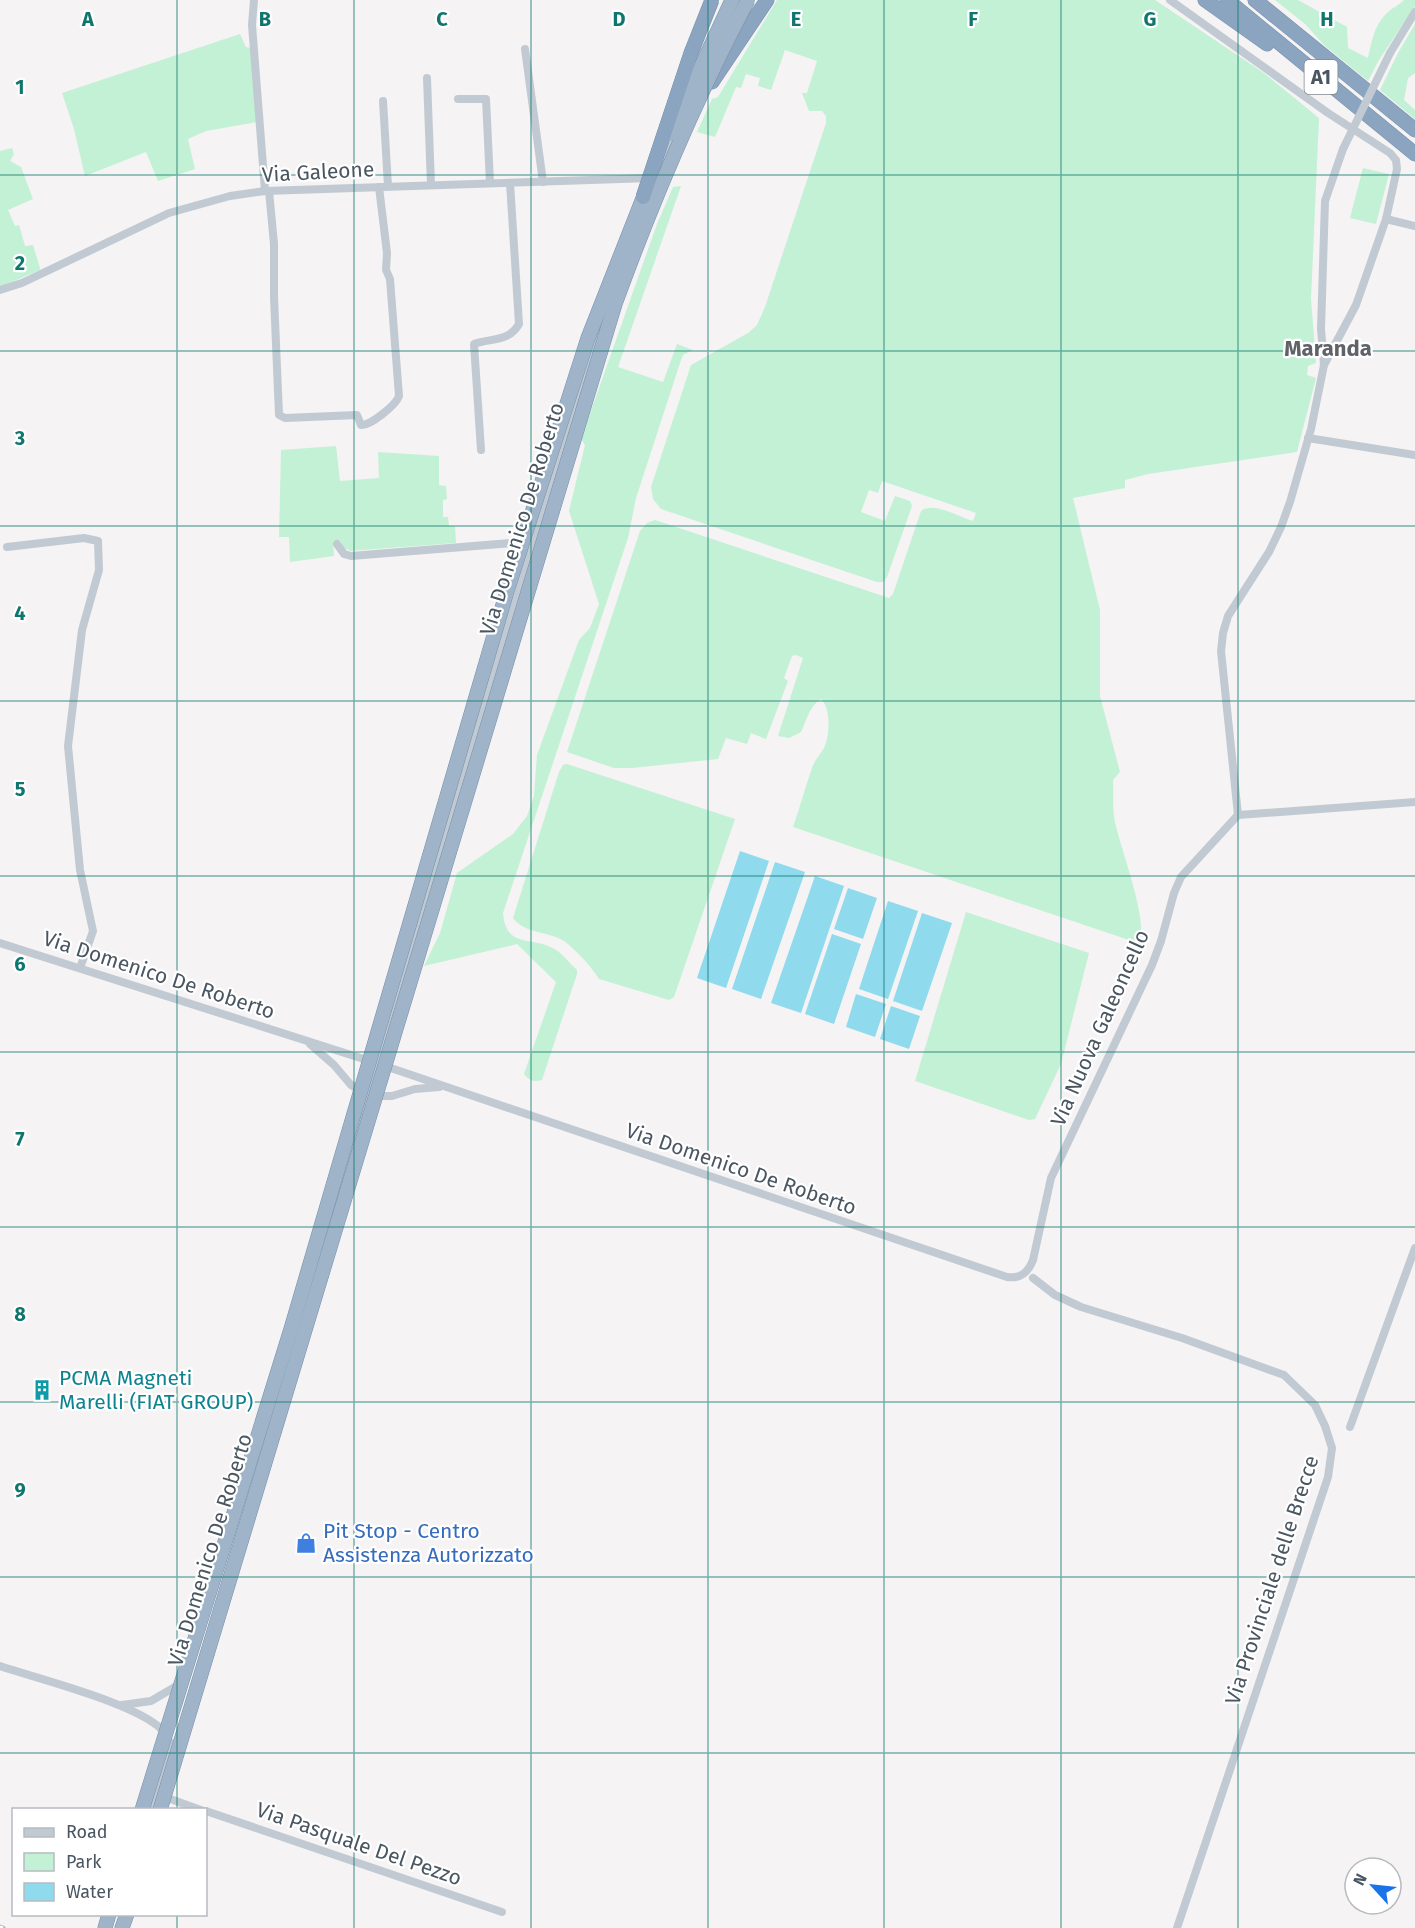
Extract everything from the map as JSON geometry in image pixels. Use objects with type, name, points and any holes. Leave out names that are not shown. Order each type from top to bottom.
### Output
[{"type":"highway","points":[[643,197],[691,53],[712,0]]},
{"type":"highway","points":[[160,1808],[615,304],[639,237],[694,108],[747,0]]},
{"type":"highway","points":[[694,108],[767,0]]},
{"type":"highway","points":[[1205,0],[1380,125]]},
{"type":"highway","name":"A1","points":[[1227,0],[1415,154]]},
{"type":"highway","points":[[142,1808],[291,1329],[507,591],[588,338],[683,102],[733,2]]},
{"type":"highway","name":"A1","points":[[1257,2],[1415,130]]},
{"type":"street","points":[[254,0],[252,25],[274,244],[279,415],[285,418],[357,416],[363,426],[371,424],[376,417],[396,404],[399,396],[390,279],[386,270],[387,253],[379,187]]},
{"type":"street","points":[[1170,0],[1328,113],[1394,156],[1397,170],[1386,219],[1356,305],[1324,365],[1308,438],[1281,527],[1269,552],[1228,616],[1223,633],[1221,651],[1238,815],[1415,802]]},
{"type":"street","name":"Via Domenico De Roberto","points":[[150,1808],[596,340],[657,178],[733,2]]},
{"type":"street","points":[[1324,365],[1321,330],[1325,201],[1343,149],[1390,53],[1415,12]]},
{"type":"street","points":[[525,49],[543,182]]},
{"type":"street","points":[[427,78],[431,185]]},
{"type":"street","points":[[458,99],[486,99],[490,183]]},
{"type":"street","points":[[383,101],[388,186]]},
{"type":"street","name":"Via Galeone","points":[[0,290],[32,278],[169,213],[230,195],[267,191],[388,186],[657,178]]},
{"type":"street","points":[[481,450],[474,344],[507,337],[514,333],[519,324],[510,183]]},
{"type":"street","points":[[1386,219],[1415,226]]},
{"type":"street","points":[[1308,438],[1415,455]]},
{"type":"street","points":[[7,547],[84,538],[98,542],[99,570],[82,630],[68,746],[80,870],[93,930],[81,968]]},
{"type":"street","points":[[336,544],[344,554],[351,556],[534,542]]},
{"type":"street","name":"Via Nuova Galeoncello","points":[[1025,1273],[1033,1260],[1051,1178],[1152,965],[1176,886],[1187,869],[1238,815]]},
{"type":"street","name":"Via Domenico De Roberto","points":[[0,943],[378,1064],[1007,1277],[1017,1278],[1025,1273]]},
{"type":"street","name":"Via Domenico De Roberto","points":[[307,1041],[334,1065],[351,1085],[368,1095],[392,1096],[415,1089],[444,1087]]},
{"type":"street","points":[[1350,1427],[1415,1248]]},
{"type":"street","name":"Via Provinciale delle Brecce","points":[[1033,1278],[1055,1295],[1081,1306],[1284,1374],[1315,1405],[1332,1449],[1328,1477],[1177,1928]]},
{"type":"street","points":[[0,1666],[120,1705],[143,1715],[160,1726],[171,1740]]},
{"type":"street","points":[[120,1705],[151,1701],[190,1678]]},
{"type":"street","name":"Via Pasquale Del Pezzo","points":[[155,1794],[197,1808]]},
{"type":"street","name":"Via Pasquale Del Pezzo","points":[[207,1811],[502,1912]]},
{"type":"green space","points":[[777,0],[1155,0],[1264,73],[1319,118],[1311,299],[1316,363],[1308,366],[1307,375],[1316,378],[1297,452],[1148,474],[1125,480],[1125,488],[1073,498],[1100,610],[1100,696],[1120,772],[1113,780],[1114,817],[1137,899],[1141,944],[793,827],[813,765],[826,743],[828,730],[827,709],[821,699],[811,709],[801,732],[789,738],[778,736],[803,658],[796,655],[792,656],[784,678],[788,681],[766,739],[751,733],[747,744],[726,738],[718,759],[632,768],[614,768],[567,752],[640,531],[647,523],[655,520],[889,598],[893,594],[921,511],[926,508],[939,509],[973,521],[976,513],[882,481],[878,493],[869,490],[861,512],[885,521],[895,496],[910,501],[912,506],[887,577],[883,582],[877,582],[661,509],[653,499],[651,487],[691,365],[748,333],[757,325],[826,123],[826,116],[822,111],[809,111],[802,93],[807,93],[817,61],[785,50],[771,90],[758,86],[760,78],[746,74],[741,88],[736,87],[715,137],[697,132],[712,99],[718,97]]},
{"type":"green space","points":[[1275,0],[1298,0],[1347,27],[1348,48],[1368,58],[1374,34],[1383,17],[1404,0],[1415,0],[1415,6],[1379,60],[1368,81],[1325,46],[1305,24]]},
{"type":"green space","points":[[1415,24],[1415,73],[1408,78],[1404,100],[1415,110],[1415,119],[1380,90]]},
{"type":"green space","points":[[240,34],[246,47],[251,48],[257,122],[206,131],[188,139],[195,169],[158,181],[146,152],[85,176],[74,129],[62,93]]},
{"type":"green space","points":[[12,148],[14,154],[10,161],[21,167],[33,199],[8,210],[15,226],[19,225],[25,246],[33,245],[40,270],[0,287],[0,151]]},
{"type":"green space","points":[[1363,168],[1389,174],[1376,224],[1350,218]]},
{"type":"green space","points":[[681,186],[618,367],[663,382],[677,344],[693,350],[683,355],[681,360],[636,498],[628,538],[503,913],[505,925],[515,937],[556,950],[577,970],[542,1080],[534,1081],[524,1074],[556,982],[517,944],[424,966],[440,933],[457,873],[513,834],[527,816],[534,796],[537,755],[579,640],[590,628],[599,604],[569,511],[585,445],[581,439],[657,224],[673,187]]},
{"type":"green space","points":[[336,446],[340,481],[379,478],[378,452],[439,456],[439,485],[446,486],[447,499],[443,500],[443,517],[448,517],[449,526],[455,526],[456,543],[349,551],[348,549],[342,550],[341,541],[333,542],[334,556],[290,562],[289,537],[279,537],[281,450]]},
{"type":"green space","points":[[567,764],[735,819],[674,997],[669,1000],[599,979],[583,958],[564,941],[530,930],[513,918],[559,772],[563,765]]},
{"type":"green space","points":[[966,912],[1089,953],[1061,1064],[1035,1119],[1029,1120],[915,1081]]},
{"type":"water","points":[[740,851],[769,861],[726,988],[697,978]]},
{"type":"water","points":[[775,862],[805,872],[761,999],[732,989]]},
{"type":"water","points":[[815,876],[844,886],[801,1013],[771,1003]]},
{"type":"water","points":[[848,888],[877,898],[863,939],[834,929]]},
{"type":"water","points":[[888,901],[918,911],[888,999],[859,989]]},
{"type":"water","points":[[922,913],[952,923],[922,1011],[893,1001]]},
{"type":"water","points":[[832,934],[861,944],[834,1024],[805,1014]]},
{"type":"water","points":[[856,994],[886,1004],[875,1037],[846,1027]]},
{"type":"water","points":[[891,1006],[920,1016],[909,1049],[880,1039]]},
{"type":"place","name":"PCMA Magneti Marelli (FIAT GROUP)","points":[[42,1390]]},
{"type":"place","name":"Pit Stop - Centro Assistenza Autorizzato","points":[[306,1543]]},
{"type":"district","name":"Maranda","points":[[1328,348]]}]
